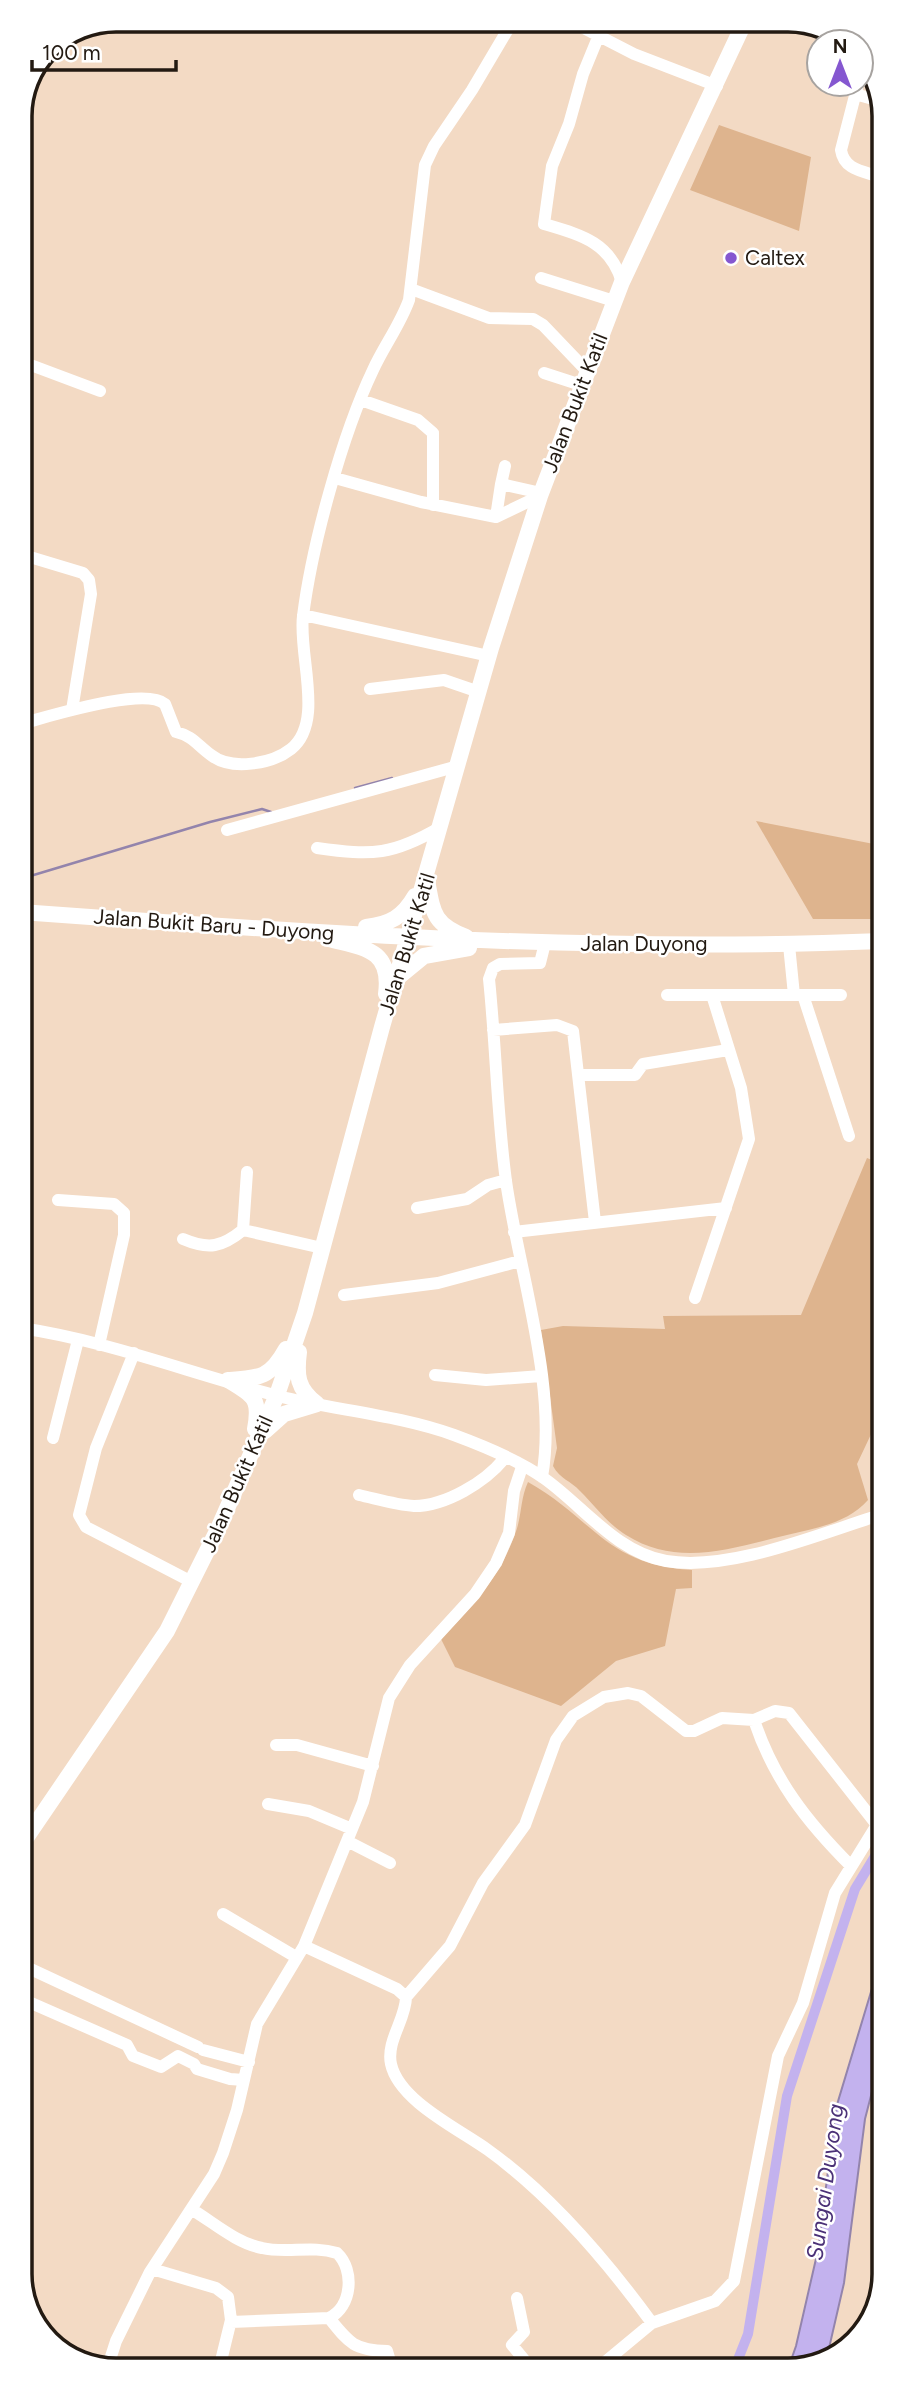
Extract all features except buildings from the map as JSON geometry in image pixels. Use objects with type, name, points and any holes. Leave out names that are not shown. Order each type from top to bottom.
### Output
[{"type":"main road","name":"Jalan Bukit Katil","points":[[32,1829],[167,1631],[250,1459],[276,1395],[305,1313],[407,937],[427,876],[489,656],[540,495],[622,282],[740,32]]},
{"type":"main road","points":[[287,928],[388,924],[408,908],[427,876]]},
{"type":"main road","points":[[427,876],[436,919],[446,929],[478,942]]},
{"type":"main road","name":"Jalan Bukit Baru - Duyong","points":[[32,913],[407,937]]},
{"type":"main road","points":[[287,928],[369,949],[377,955],[384,964],[388,980],[382,1027]]},
{"type":"main road","name":"Jalan Duyong","points":[[407,937],[506,943],[789,945],[872,941]]},
{"type":"main road","points":[[396,979],[424,956],[506,943]]},
{"type":"main road","points":[[228,1380],[256,1378],[276,1366],[305,1313]]},
{"type":"main road","points":[[305,1313],[296,1373],[305,1395],[317,1404]]},
{"type":"main road","points":[[228,1380],[249,1393],[259,1411],[250,1459]]},
{"type":"main road","points":[[259,1438],[276,1418],[293,1409],[317,1404]]},
{"type":"street","points":[[32,721],[72,710],[153,697],[165,704],[176,732],[193,738],[223,762],[261,762],[277,757],[300,740],[306,730],[309,704],[301,642],[303,615],[335,478],[373,370],[402,319],[411,289],[425,166],[447,124],[472,90],[506,32]]},
{"type":"street","points":[[593,32],[634,54],[716,86]]},
{"type":"street","points":[[599,35],[552,166],[544,224],[593,242],[609,253],[622,282]]},
{"type":"street","points":[[854,98],[841,150],[843,159],[850,167],[872,174]]},
{"type":"street","points":[[541,278],[614,301]]},
{"type":"street","points":[[411,289],[489,318],[533,319],[543,325],[583,378]]},
{"type":"street","points":[[32,366],[100,391]]},
{"type":"street","points":[[544,373],[583,378]]},
{"type":"street","points":[[361,400],[418,420],[433,433],[433,505]]},
{"type":"street","points":[[496,517],[505,466]]},
{"type":"street","points":[[335,478],[433,505],[496,517],[540,495]]},
{"type":"street","points":[[501,484],[540,495]]},
{"type":"street","points":[[32,558],[83,573],[89,580],[91,594],[72,710]]},
{"type":"street","points":[[303,615],[489,656]]},
{"type":"street","points":[[370,689],[444,680],[479,692]]},
{"type":"street","points":[[227,830],[458,766]]},
{"type":"street","points":[[317,848],[387,852],[413,843],[441,827]]},
{"type":"street","points":[[542,1476],[546,1438],[541,1376],[506,1180],[489,979],[493,968],[500,964],[540,963],[545,943]]},
{"type":"street","points":[[789,945],[799,995],[849,1136]]},
{"type":"street","points":[[667,995],[841,995]]},
{"type":"street","points":[[695,1298],[749,1139],[741,1088],[712,995]]},
{"type":"street","points":[[494,1030],[567,1027],[576,1037],[595,1222]]},
{"type":"street","points":[[580,1075],[635,1075],[642,1064],[728,1050]]},
{"type":"street","points":[[243,1230],[247,1172]]},
{"type":"street","points":[[417,1208],[467,1199],[488,1185],[506,1180]]},
{"type":"street","points":[[58,1200],[107,1203],[120,1208],[124,1213],[124,1235],[99,1345]]},
{"type":"street","points":[[514,1232],[726,1208]]},
{"type":"street","points":[[183,1239],[214,1248],[243,1230],[323,1248]]},
{"type":"street","points":[[344,1295],[438,1283],[520,1261]]},
{"type":"street","points":[[32,1330],[134,1353],[276,1395],[453,1435],[542,1476],[625,1546],[665,1560],[687,1563],[752,1553],[872,1518]]},
{"type":"street","points":[[53,1438],[78,1340]]},
{"type":"street","points":[[134,1353],[96,1448],[79,1515],[86,1527],[192,1582]]},
{"type":"street","points":[[435,1375],[486,1380],[541,1376]]},
{"type":"street","points":[[359,1495],[404,1505],[427,1504],[484,1481],[504,1459]]},
{"type":"street","points":[[111,2357],[116,2341],[152,2269],[223,2153],[257,2024],[300,1952],[350,1835],[373,1766],[384,1713],[397,1682],[475,1594],[496,1563],[509,1533],[514,1491],[522,1467]]},
{"type":"street","points":[[652,2323],[596,2252],[519,2175],[491,2152],[403,2091],[391,2059],[406,1997],[451,1945],[483,1883],[525,1825],[556,1740],[573,1716],[604,1698],[628,1693],[641,1696],[685,1731],[694,1731],[722,1718],[754,1720],[775,1711],[782,1711],[794,1717],[872,1810]]},
{"type":"street","points":[[754,1720],[773,1771],[824,1839],[851,1866]]},
{"type":"street","points":[[276,1745],[297,1745],[373,1766]]},
{"type":"street","points":[[268,1804],[309,1811],[390,1863]]},
{"type":"street","points":[[610,2358],[652,2323],[715,2301],[734,2281],[778,2056],[803,2003],[828,1910],[872,1833]]},
{"type":"street","points":[[223,1914],[300,1952],[397,1989],[406,1997]]},
{"type":"street","points":[[32,1970],[200,2049],[249,2062]]},
{"type":"street","points":[[32,2003],[127,2045],[133,2056],[161,2067],[178,2056],[194,2064],[197,2069],[234,2080],[244,2080]]},
{"type":"street","points":[[191,2208],[240,2240],[261,2248],[313,2248],[340,2255],[346,2267],[348,2296],[342,2309],[329,2318],[231,2322]]},
{"type":"street","points":[[152,2269],[223,2291],[230,2303],[231,2322],[222,2357]]},
{"type":"street","points":[[517,2298],[524,2332],[512,2345],[522,2358]]},
{"type":"street","points":[[329,2318],[356,2347],[366,2351],[387,2351],[389,2357]]},
{"type":"shaded area","points":[[719,125],[811,157],[799,231],[690,190]]},
{"type":"shaded area","points":[[756,821],[872,844],[872,919],[813,919]]},
{"type":"shaded area","points":[[867,1158],[872,1160],[872,1432],[857,1464],[868,1500],[851,1514],[831,1524],[726,1549],[686,1553],[666,1551],[646,1545],[619,1531],[553,1466],[557,1448],[541,1330],[563,1326],[665,1329],[663,1316],[801,1315]]},
{"type":"shaded area","points":[[528,1482],[551,1496],[620,1550],[663,1566],[692,1570],[692,1588],[676,1589],[665,1646],[616,1661],[561,1706],[455,1667],[441,1639],[474,1603],[509,1550]]},
{"type":"shaded area","name":"Sungai Duyong","points":[[872,1989],[872,2092],[865,2119],[844,2283],[830,2345],[809,2355],[792,2358],[818,2250],[836,2108]]},
{"type":"waterway","points":[[355,788],[392,778]]},
{"type":"waterway","points":[[32,875],[210,822],[262,809],[271,812]]},
{"type":"waterway","points":[[739,2358],[748,2334],[787,2096],[855,1889],[872,1861]]},
{"type":"place","name":"Caltex","points":[[731,258]]}]
